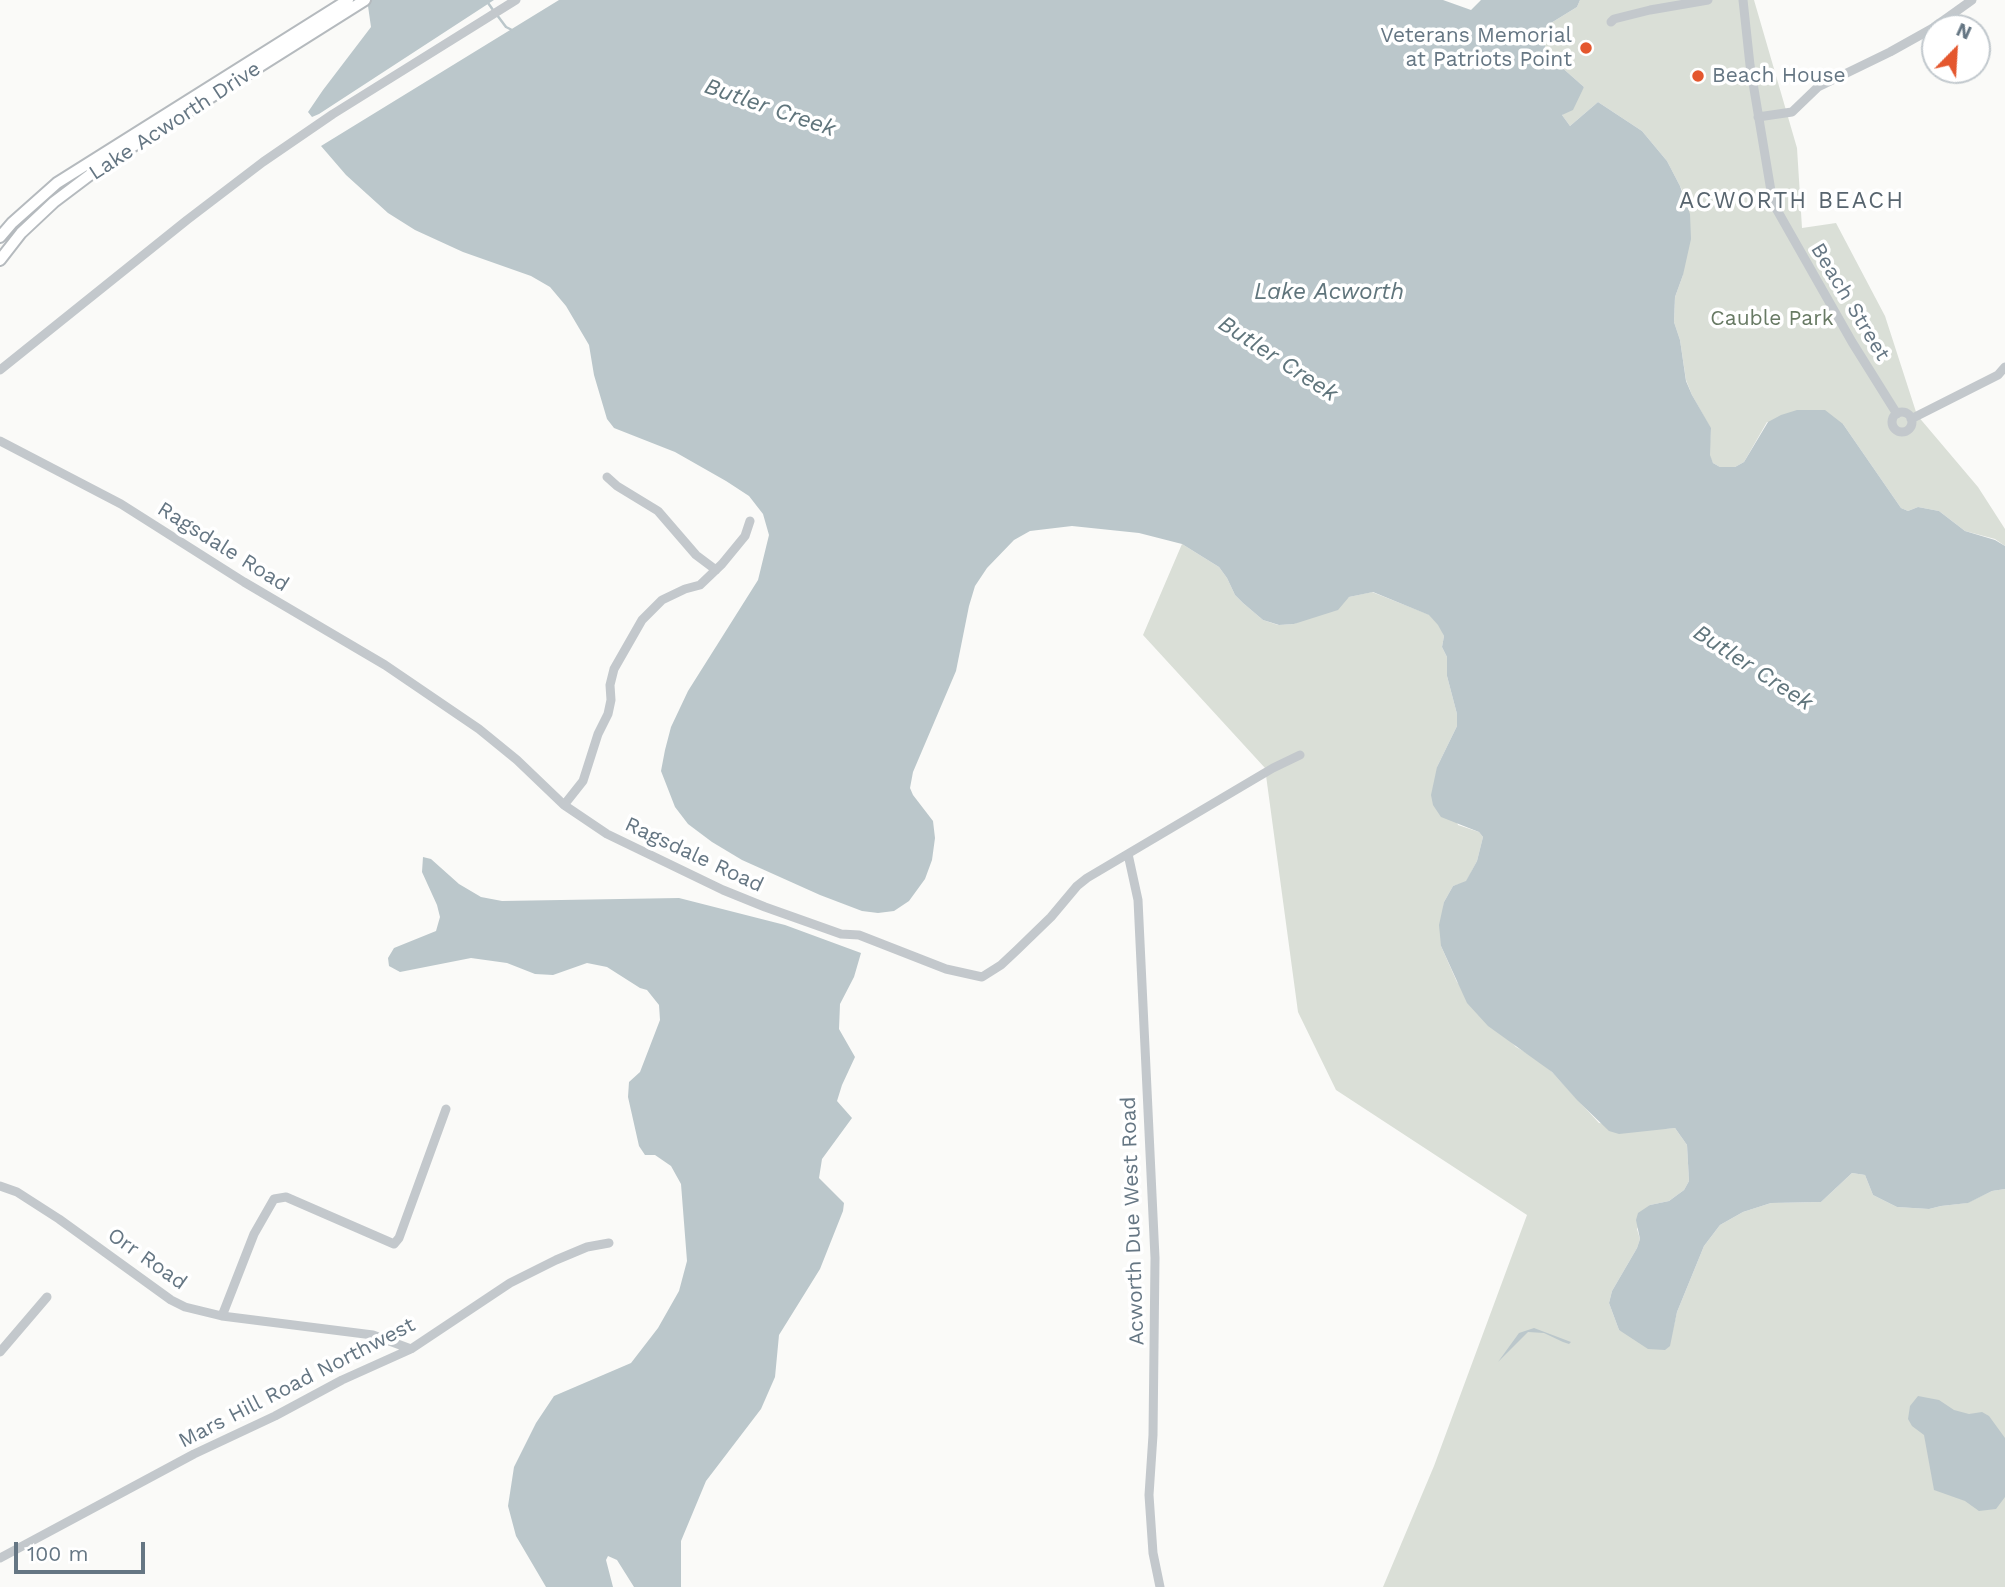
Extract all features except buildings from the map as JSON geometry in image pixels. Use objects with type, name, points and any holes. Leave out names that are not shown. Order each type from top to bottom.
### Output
[{"type":"main road","name":"Lake Acworth Drive","points":[[0,260],[21,233],[46,209],[93,173],[348,0]]},
{"type":"main road","name":"Lake Acworth Drive","points":[[0,237],[57,183],[365,0]]},
{"type":"street","points":[[0,370],[263,162],[333,114],[516,0]]},
{"type":"street","points":[[1611,22],[1650,10],[1708,0]]},
{"type":"street","name":"Beach Street","points":[[1743,0],[1749,65],[1773,203],[1897,414]]},
{"type":"street","points":[[1758,117],[1792,112],[1818,87],[1933,28],[1972,0]]},
{"type":"street","points":[[1912,419],[1998,375],[2005,367]]},
{"type":"street","points":[[1907,413],[1912,419],[1909,430],[1900,432],[1892,426],[1892,419],[1897,414],[1907,413]]},
{"type":"street","name":"Ragsdale Road","points":[[0,441],[121,503],[244,582],[385,665],[479,729],[517,760],[564,805],[607,834],[723,890],[841,934],[859,935],[946,969],[982,977],[1001,965],[1017,950],[1051,917],[1077,886],[1273,768],[1300,755]]},
{"type":"street","points":[[607,477],[658,511],[696,555],[716,570]]},
{"type":"street","points":[[564,805],[583,781],[598,734],[608,714],[614,668],[637,628],[662,600],[700,585],[716,570],[745,536],[750,522]]},
{"type":"street","name":"Acworth Due West Road","points":[[1128,854],[1138,900],[1155,1258],[1153,1435],[1149,1495],[1153,1553],[1160,1587]]},
{"type":"street","points":[[222,1316],[254,1234],[274,1199],[286,1197],[394,1244],[399,1238],[446,1109]]},
{"type":"street","name":"Orr Road","points":[[0,1186],[17,1192],[59,1219],[171,1300],[185,1307],[222,1316],[373,1335],[411,1349]]},
{"type":"street","name":"Mars Hill Road Northwest","points":[[0,1558],[194,1454],[275,1416],[342,1380],[411,1349],[510,1283],[556,1259],[587,1247],[609,1243]]},
{"type":"street","points":[[0,1352],[47,1297]]},
{"type":"green space","name":"Cauble Park","points":[[1580,0],[1754,0],[1797,148],[1802,228],[1836,223],[1885,316],[1917,415],[1978,487],[2005,529],[2005,546],[1995,539],[1965,531],[1939,511],[1918,507],[1908,511],[1901,508],[1843,424],[1767,422],[1744,462],[1735,467],[1720,467],[1713,463],[1709,455],[1711,429],[1686,380],[1680,340],[1674,322],[1675,297],[1683,275],[1685,196],[1667,161],[1642,131],[1598,102],[1570,126],[1562,115],[1584,87],[1550,57],[1545,48],[1545,39],[1551,23],[1577,7]]},
{"type":"green space","points":[[1182,544],[1219,567],[1235,595],[1243,603],[1263,620],[1278,625],[1294,624],[1349,597],[1372,592],[1430,615],[1439,625],[1444,636],[1442,647],[1447,657],[1447,676],[1457,714],[1457,726],[1437,767],[1458,825],[1479,832],[1483,837],[1477,861],[1466,882],[1453,886],[1444,902],[1441,946],[1457,982],[1516,1047],[1536,1058],[1552,1072],[1599,1123],[1675,1128],[1687,1145],[1689,1181],[1684,1190],[1669,1201],[1650,1205],[1637,1229],[1640,1239],[1637,1248],[1612,1291],[1609,1303],[1619,1330],[1669,1346],[1677,1312],[1704,1246],[1720,1225],[1743,1212],[1771,1203],[1821,1202],[1852,1173],[1865,1175],[1873,1195],[1897,1207],[1929,1209],[1967,1203],[1992,1191],[2005,1189],[2005,1587],[1383,1587],[1434,1466],[1527,1215],[1336,1090],[1298,1012],[1265,768],[1143,635]]},
{"type":"water","points":[[360,0],[494,0],[312,117],[308,112],[371,27],[368,6]]},
{"type":"water","name":"Lake Acworth","points":[[559,0],[1443,0],[1471,10],[1481,0],[1580,0],[1577,7],[1551,23],[1545,39],[1545,48],[1550,57],[1584,87],[1573,110],[1562,115],[1570,126],[1598,102],[1642,131],[1667,161],[1680,186],[1690,214],[1691,239],[1675,297],[1674,322],[1680,340],[1686,381],[1711,428],[1710,455],[1713,463],[1720,467],[1735,467],[1744,462],[1768,422],[1781,415],[1797,410],[1825,410],[1843,424],[1901,508],[1908,511],[1918,507],[1939,511],[1965,531],[1995,540],[2005,546],[2005,1189],[1992,1191],[1968,1203],[1929,1209],[1897,1207],[1873,1195],[1865,1175],[1852,1173],[1821,1202],[1771,1203],[1743,1212],[1720,1225],[1704,1246],[1677,1312],[1670,1346],[1665,1350],[1648,1349],[1619,1330],[1609,1303],[1612,1291],[1640,1239],[1636,1220],[1638,1213],[1650,1205],[1669,1201],[1684,1190],[1689,1181],[1687,1145],[1675,1128],[1619,1134],[1609,1131],[1552,1072],[1488,1026],[1467,1003],[1441,946],[1439,925],[1444,902],[1453,886],[1466,881],[1477,861],[1483,837],[1479,832],[1441,817],[1433,805],[1431,795],[1437,767],[1457,726],[1457,714],[1447,676],[1447,657],[1442,647],[1444,636],[1429,615],[1373,592],[1349,597],[1338,610],[1294,624],[1279,625],[1263,620],[1235,595],[1219,567],[1182,544],[1139,533],[1072,526],[1030,531],[1014,540],[987,568],[975,586],[956,671],[913,772],[910,788],[933,821],[935,838],[932,860],[925,879],[909,901],[894,911],[862,911],[742,860],[688,824],[675,807],[661,771],[665,750],[671,727],[688,691],[758,580],[769,535],[763,514],[749,496],[726,481],[675,452],[614,428],[607,419],[594,375],[589,345],[566,306],[550,287],[531,276],[463,252],[415,230],[388,213],[346,175],[321,146]]},
{"type":"water","points":[[423,857],[431,859],[459,884],[481,897],[502,901],[679,898],[785,925],[861,953],[854,977],[840,1004],[839,1029],[855,1057],[837,1101],[852,1118],[822,1159],[819,1178],[844,1203],[843,1211],[820,1269],[779,1335],[775,1377],[761,1409],[706,1481],[681,1541],[681,1587],[634,1587],[617,1560],[608,1556],[606,1560],[613,1587],[546,1587],[516,1536],[508,1506],[514,1467],[536,1423],[554,1396],[631,1363],[658,1328],[679,1291],[687,1261],[681,1184],[671,1166],[655,1155],[645,1155],[639,1146],[628,1097],[629,1082],[640,1072],[660,1020],[659,1005],[647,990],[607,967],[587,963],[553,975],[535,974],[507,963],[471,958],[400,972],[389,966],[388,958],[394,948],[436,931],[440,917],[422,872]]},
{"type":"water","points":[[1534,1328],[1571,1342],[1563,1342],[1544,1333],[1528,1332],[1498,1362],[1519,1333]]},
{"type":"water","points":[[1918,1396],[1939,1400],[1954,1410],[1969,1414],[1982,1412],[1989,1416],[2005,1438],[2005,1497],[1996,1509],[1979,1511],[1965,1501],[1934,1490],[1924,1435],[1912,1426],[1908,1419],[1910,1406]]},
{"type":"waterway","name":"Butler Creek","points":[[486,0],[493,10]]},
{"type":"waterway","name":"Butler Creek","points":[[497,15],[506,27],[512,30]]},
{"type":"place","name":"Veterans Memorial at Patriots Point","points":[[1586,48]]},
{"type":"place","name":"Beach House","points":[[1698,76]]},
{"type":"district","name":"ACWORTH BEACH","points":[[1792,201]]}]
